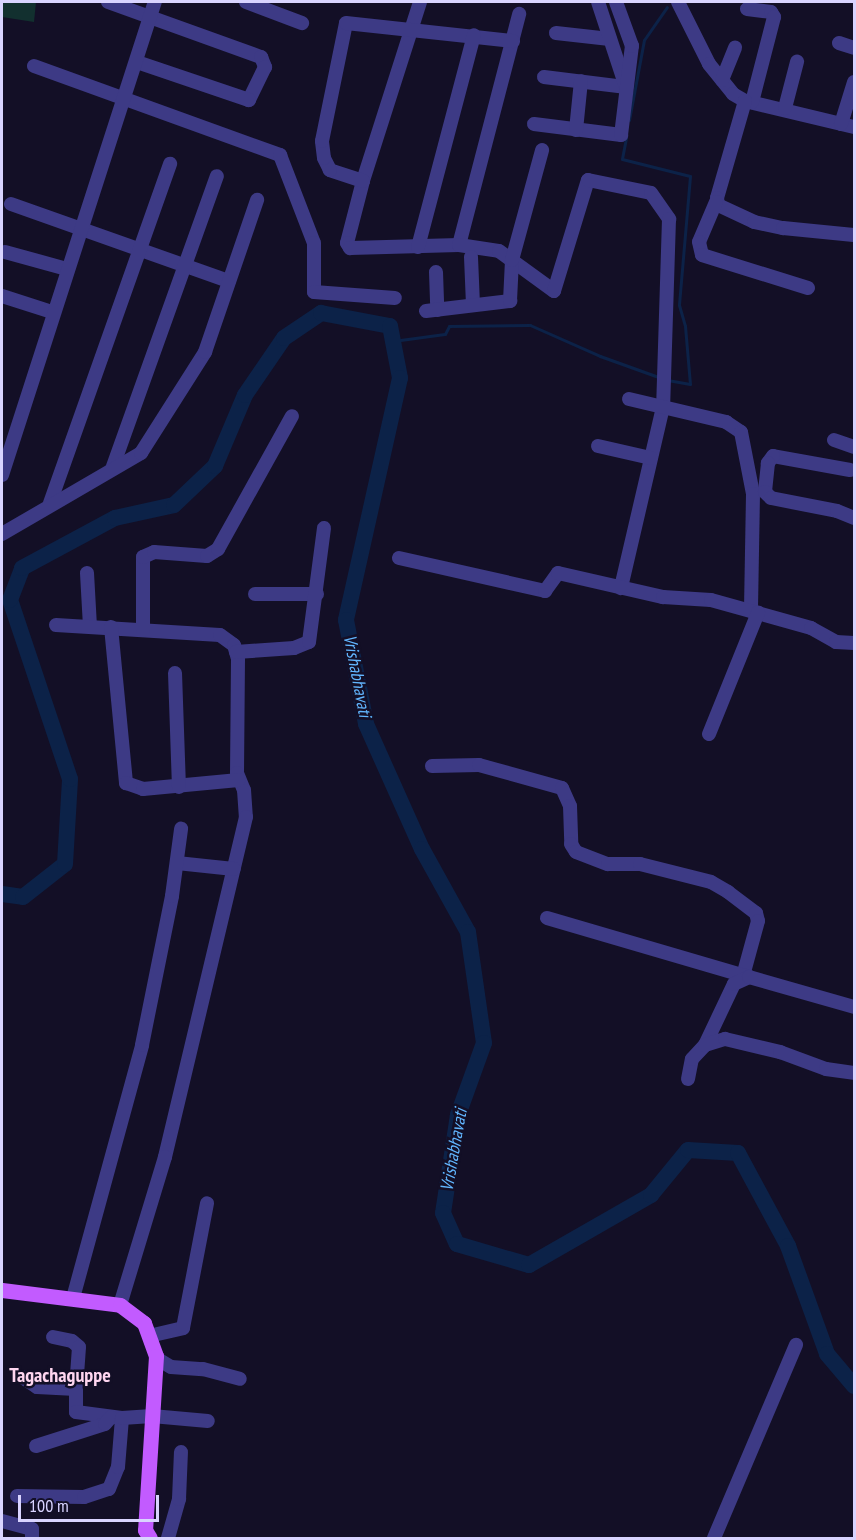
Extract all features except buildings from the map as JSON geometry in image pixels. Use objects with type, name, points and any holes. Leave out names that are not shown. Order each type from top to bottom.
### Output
[{"type":"main road","points":[[2,1290],[120,1305],[144,1323],[156,1359],[144,1530],[150,1539]]},
{"type":"street","points":[[108,2],[151,15],[261,57],[265,67],[249,100],[136,62]]},
{"type":"street","points":[[2,475],[52,312],[125,100],[155,2]]},
{"type":"street","points":[[246,2],[302,23]]},
{"type":"street","points":[[420,2],[414,27],[363,181],[348,247],[459,245],[499,251],[554,291],[588,180],[651,194],[669,219],[663,407],[621,588]]},
{"type":"street","points":[[598,2],[626,87]]},
{"type":"street","points":[[534,124],[621,135],[632,46],[616,2]]},
{"type":"street","points":[[678,2],[709,64],[722,80],[748,102],[785,108],[848,126],[855,82]]},
{"type":"street","points":[[747,9],[771,12],[774,17],[717,202],[699,242],[702,255],[808,288]]},
{"type":"street","points":[[459,245],[519,14]]},
{"type":"street","points":[[363,181],[330,170],[323,149],[346,23],[414,27],[513,41]]},
{"type":"street","points":[[556,33],[610,39]]},
{"type":"street","points":[[418,247],[474,36]]},
{"type":"street","points":[[839,43],[855,48]]},
{"type":"street","points":[[722,80],[735,47]]},
{"type":"street","points":[[785,108],[797,62]]},
{"type":"street","points":[[34,66],[280,155],[314,243],[314,292],[395,298]]},
{"type":"street","points":[[544,76],[626,87]]},
{"type":"street","points":[[576,130],[581,81]]},
{"type":"street","points":[[436,272],[431,310],[510,301],[512,260],[542,150]]},
{"type":"street","points":[[50,503],[170,164]]},
{"type":"street","points":[[112,469],[217,176]]},
{"type":"street","points":[[2,534],[50,503],[141,453],[173,406],[205,352],[257,200]]},
{"type":"street","points":[[717,202],[754,222],[855,235]]},
{"type":"street","points":[[11,204],[81,226],[229,280]]},
{"type":"street","points":[[5,252],[67,269]]},
{"type":"street","points":[[471,257],[473,305]]},
{"type":"street","points":[[2,296],[52,312]]},
{"type":"street","points":[[629,399],[726,422],[741,432],[753,494],[754,612],[709,734]]},
{"type":"street","points":[[143,630],[143,557],[154,552],[207,556],[218,549],[292,416]]},
{"type":"street","points":[[834,440],[855,447]]},
{"type":"street","points":[[598,446],[651,458]]},
{"type":"street","points":[[850,470],[773,456],[768,463],[765,492],[771,498],[837,511],[855,518]]},
{"type":"street","points":[[236,652],[294,648],[309,642],[324,528]]},
{"type":"street","points":[[399,558],[545,591],[557,573],[667,598],[711,600],[811,628],[836,642],[855,644]]},
{"type":"street","points":[[87,573],[90,626]]},
{"type":"street","points":[[255,594],[317,594]]},
{"type":"street","points":[[56,625],[220,635],[228,638],[236,652],[239,780],[246,817],[165,1157],[120,1305]]},
{"type":"street","points":[[111,627],[126,783],[143,789],[239,780]]},
{"type":"street","points":[[175,673],[179,787]]},
{"type":"street","points":[[432,766],[479,765],[562,788],[570,806],[571,844],[576,852],[608,864],[640,864],[701,880],[728,892],[756,913],[758,921],[746,977],[734,984],[705,1045],[692,1059],[688,1079]]},
{"type":"street","points":[[73,1298],[142,1045],[177,863],[181,829]]},
{"type":"street","points":[[177,863],[234,869]]},
{"type":"street","points":[[547,918],[855,1007]]},
{"type":"street","points":[[705,1045],[725,1039],[780,1052],[826,1069],[855,1073]]},
{"type":"street","points":[[149,1336],[183,1328],[207,1203]]},
{"type":"street","points":[[53,1337],[72,1341],[79,1347],[76,1413],[116,1418],[152,1416],[208,1421]]},
{"type":"street","points":[[714,1539],[796,1345]]},
{"type":"street","points":[[156,1359],[171,1367],[203,1369],[240,1379]]},
{"type":"street","points":[[22,1377],[38,1387],[76,1389]]},
{"type":"street","points":[[36,1446],[105,1424],[116,1418]]},
{"type":"street","points":[[17,1496],[84,1497],[109,1490],[118,1467],[116,1418]]},
{"type":"street","points":[[168,1539],[179,1499],[181,1452]]},
{"type":"street","points":[[2,1521],[32,1529],[32,1539]]},
{"type":"green space","points":[[2,2],[36,2],[34,22],[2,17]]},
{"type":"waterway","points":[[629,120],[644,40],[667,7]]},
{"type":"waterway","points":[[626,138],[622,159],[690,176],[679,305],[685,326],[690,384],[667,380]]},
{"type":"waterway","name":"Vrishabhavati","points":[[2,894],[23,897],[65,864],[70,779],[10,600],[22,568],[115,518],[174,505],[215,466],[245,395],[284,338],[321,313],[390,326],[400,378],[346,620],[366,724],[422,849],[468,932],[484,1043],[458,1115],[443,1213],[457,1244],[529,1265],[651,1195],[688,1150],[738,1153],[788,1246],[827,1354],[854,1386]]},
{"type":"waterway","points":[[393,341],[445,334],[449,326],[530,325],[600,356],[661,378]]},
{"type":"district","name":"Tagachaguppe","points":[[60,1375]]}]
